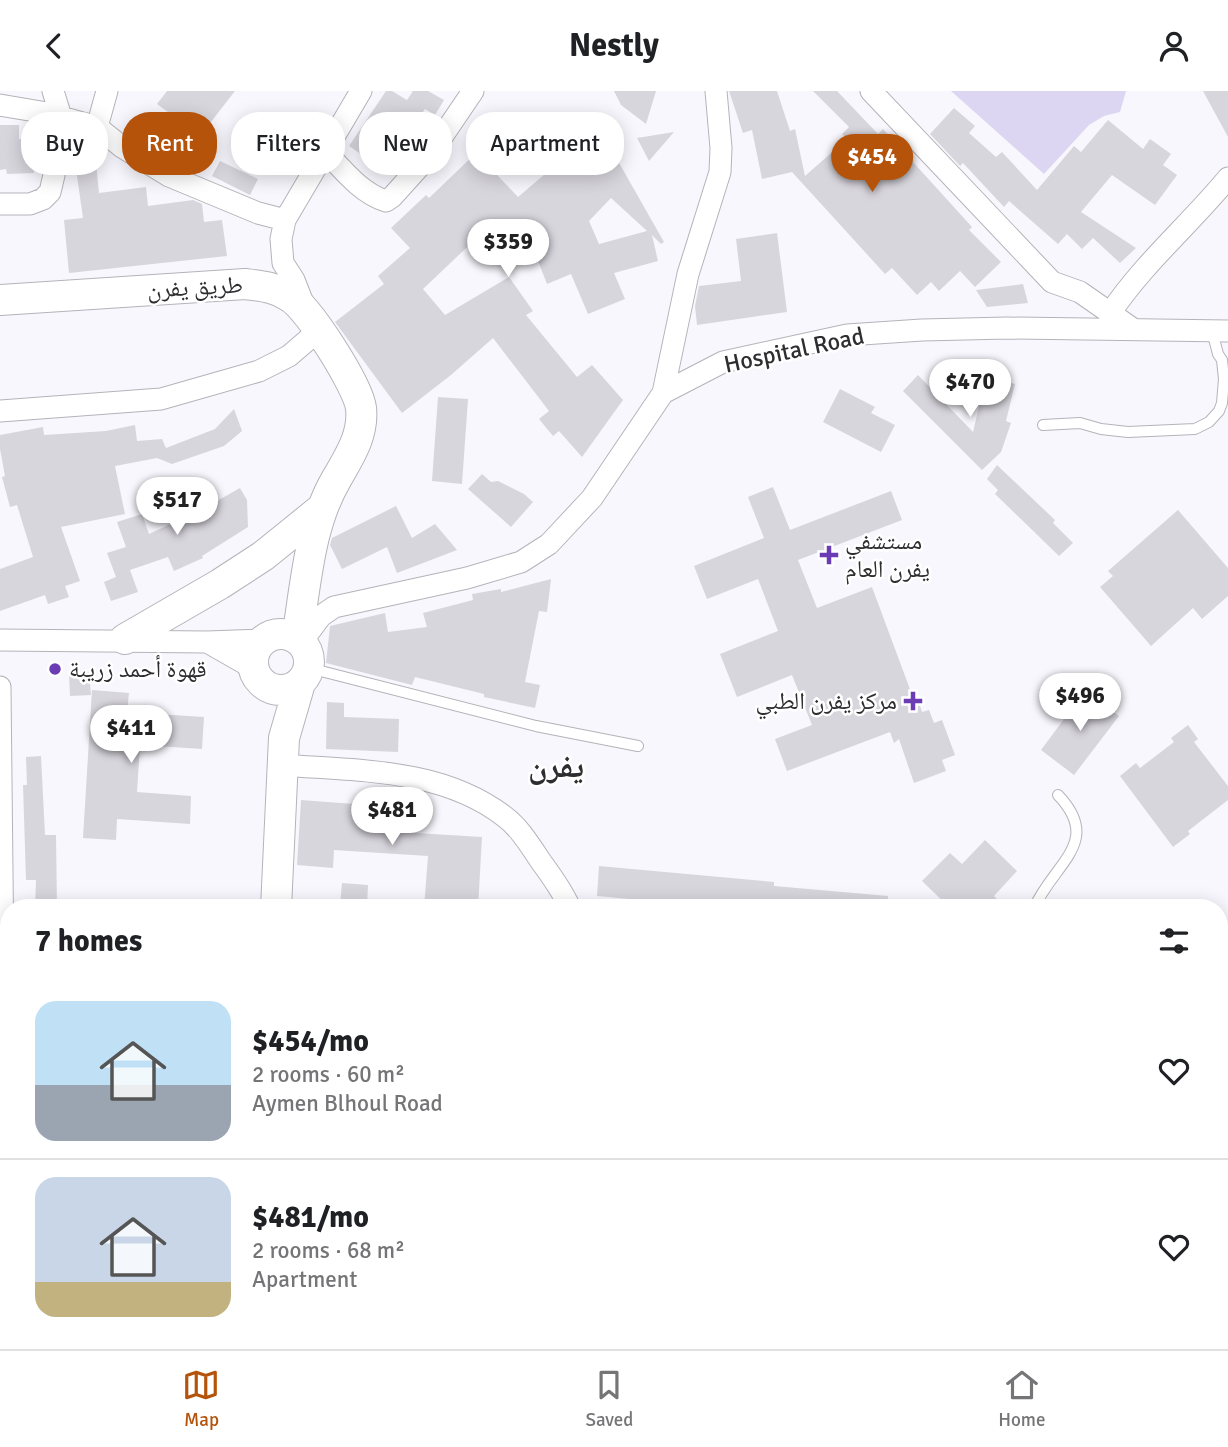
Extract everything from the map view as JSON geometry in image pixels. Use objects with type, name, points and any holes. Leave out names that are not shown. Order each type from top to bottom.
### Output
[{"type":"main road","name":"طريق يفرن","points":[[0,300],[245,284],[269,286],[290,297],[312,321],[350,378],[361,408],[359,433],[351,455],[320,510],[290,651]]},
{"type":"main road","points":[[125,639],[263,556],[320,510]]},
{"type":"main road","points":[[257,674],[275,690],[292,688],[290,651]]},
{"type":"main road","points":[[283,751],[257,674],[254,654],[290,651]]},
{"type":"main road","points":[[276,899],[290,651]]},
{"type":"street","points":[[53,91],[59,112]]},
{"type":"street","points":[[101,112],[107,91]]},
{"type":"street","points":[[345,117],[360,91]]},
{"type":"street","points":[[345,173],[370,193],[386,201],[429,156],[473,91]]},
{"type":"street","points":[[663,393],[688,274],[720,172],[721,148],[716,91]]},
{"type":"street","points":[[871,91],[1052,282],[1080,292],[1133,329]]},
{"type":"street","points":[[0,105],[22,100],[50,112]]},
{"type":"street","points":[[108,136],[169,176],[258,213],[285,220]]},
{"type":"street","points":[[0,204],[30,204],[50,193],[54,175]]},
{"type":"street","points":[[0,411],[160,399],[259,371],[289,356],[312,321],[283,263],[281,239],[285,220],[311,175]]},
{"type":"street","points":[[1111,312],[1131,282],[1197,215],[1228,178]]},
{"type":"street","name":"Hospital Road","points":[[290,651],[321,616],[334,607],[467,578],[521,562],[549,544],[592,498],[663,393],[723,362],[847,335],[922,330],[1007,328],[1220,331]]},
{"type":"street","points":[[0,640],[125,639],[207,642],[290,651]]},
{"type":"street","points":[[207,642],[257,674]]},
{"type":"street","points":[[0,687],[0,899]]},
{"type":"street","points":[[283,751],[392,773],[475,797],[507,818],[566,899]]},
{"type":"lane","points":[[1044,425],[1080,423],[1128,432],[1195,429],[1209,422],[1222,403],[1224,379],[1220,331]]},
{"type":"lane","points":[[290,651],[536,726],[639,746]]},
{"type":"lane","points":[[1038,899],[1076,843],[1078,834],[1071,809],[1058,795]]},
{"type":"shaded area","points":[[951,91],[1126,91],[1120,112],[1104,116],[1089,125],[1044,174]]},
{"type":"building","points":[[167,91],[235,91],[217,114],[217,112],[168,112],[157,104]]},
{"type":"building","points":[[386,91],[392,91],[407,100],[413,91],[428,91],[444,100],[437,112],[425,109],[423,112],[372,112]]},
{"type":"building","points":[[614,91],[656,91],[646,124],[621,105]]},
{"type":"building","points":[[729,91],[777,91],[790,131],[795,129],[805,176],[847,139],[842,134],[849,127],[813,91],[837,91],[878,134],[883,129],[972,227],[969,230],[1001,262],[975,287],[960,271],[939,291],[931,282],[917,295],[892,268],[885,274],[792,172],[762,179],[752,130],[743,133]]},
{"type":"building","points":[[1203,91],[1228,91],[1228,137]]},
{"type":"building","points":[[954,108],[975,126],[969,133],[996,157],[1002,152],[1037,190],[1074,146],[1081,152],[1108,120],[1143,149],[1150,139],[1171,154],[1163,165],[1177,175],[1155,205],[1112,175],[1081,212],[1136,248],[1120,263],[1093,238],[1082,249],[1067,234],[1058,244],[1009,201],[1004,207],[963,163],[960,166],[930,134]]},
{"type":"building","points":[[0,125],[19,125],[21,173],[7,174],[6,169],[0,170]]},
{"type":"building","points":[[359,131],[359,153],[349,146]]},
{"type":"building","points":[[674,132],[649,161],[637,138]]},
{"type":"building","points":[[220,161],[231,166],[231,175],[250,175],[258,179],[250,195],[212,176],[217,175]]},
{"type":"building","points":[[466,163],[466,175],[497,175],[518,197],[544,175],[624,175],[624,172],[664,242],[661,244],[652,235],[658,261],[614,273],[625,299],[588,314],[571,274],[547,284],[533,248],[512,266],[483,232],[423,289],[445,315],[509,277],[533,311],[526,315],[577,377],[592,365],[623,400],[582,457],[559,431],[553,436],[539,419],[549,411],[493,338],[402,413],[335,322],[384,284],[378,276],[410,248],[391,228],[426,195],[429,198]],"holes":[[[611,198],[647,231],[599,244],[589,221]]]},
{"type":"building","points":[[77,175],[97,175],[99,193],[146,187],[148,206],[193,200],[202,204],[204,222],[222,220],[227,256],[69,273],[64,220],[83,218]]},
{"type":"building","points":[[777,233],[787,312],[697,325],[695,306],[699,286],[741,281],[736,239]]},
{"type":"building","points":[[1023,284],[1028,303],[987,307],[976,290]]},
{"type":"building","points":[[918,375],[973,432],[986,377],[1015,384],[1006,421],[1011,423],[1001,452],[982,470],[903,391]]},
{"type":"building","points":[[840,389],[875,407],[871,413],[895,425],[881,452],[823,422]]},
{"type":"building","points":[[438,397],[468,399],[462,484],[432,481]]},
{"type":"building","points":[[234,409],[242,431],[224,446],[172,464],[157,458],[115,466],[125,514],[61,527],[80,581],[65,586],[69,597],[48,604],[45,595],[0,611],[0,569],[33,557],[17,505],[10,507],[2,477],[5,476],[0,435],[43,427],[44,435],[106,431],[135,425],[137,441],[162,439],[166,448],[215,429]]},
{"type":"building","points":[[997,465],[1055,520],[1053,523],[1073,543],[1059,556],[995,494],[998,490],[987,479]]},
{"type":"building","points":[[482,474],[491,482],[498,481],[524,494],[533,502],[511,527],[468,489]]},
{"type":"building","points":[[208,486],[217,501],[240,488],[247,500],[248,527],[202,556],[203,558],[174,571],[168,557],[130,570],[138,592],[111,601],[104,582],[116,577],[107,553],[126,547],[117,522],[142,514],[149,534],[188,516],[180,502]]},
{"type":"building","points":[[773,487],[790,530],[891,491],[902,520],[798,560],[817,608],[872,587],[914,700],[918,699],[922,712],[929,710],[934,723],[942,720],[955,755],[942,760],[946,771],[914,783],[899,739],[894,743],[890,732],[787,771],[775,739],[812,725],[792,675],[737,697],[720,654],[778,631],[758,579],[707,599],[694,566],[764,538],[748,497]]},
{"type":"building","points":[[396,506],[412,538],[435,524],[457,550],[397,573],[387,547],[342,569],[330,545],[332,538]]},
{"type":"building","points":[[1178,510],[1228,568],[1228,596],[1202,619],[1193,608],[1151,646],[1100,587],[1113,576],[1108,571]]},
{"type":"building","points":[[551,579],[547,612],[539,611],[525,682],[540,685],[535,708],[484,697],[484,694],[415,677],[412,685],[326,663],[330,626],[385,613],[388,632],[427,627],[423,613],[473,600],[472,594],[501,589],[501,592]]},
{"type":"building","points":[[89,672],[91,695],[70,696],[69,673]]},
{"type":"building","points":[[92,690],[129,693],[127,712],[204,717],[202,749],[140,745],[137,792],[191,796],[190,824],[117,819],[116,840],[83,838]]},
{"type":"building","points":[[1085,691],[1119,716],[1074,775],[1041,750]]},
{"type":"building","points":[[327,702],[344,703],[344,717],[399,719],[398,752],[326,749]]},
{"type":"building","points":[[1188,725],[1198,739],[1194,742],[1228,786],[1228,800],[1188,831],[1190,834],[1173,847],[1120,776],[1136,763],[1140,768],[1174,742],[1171,738]]},
{"type":"building","points":[[41,756],[45,835],[56,835],[57,899],[35,899],[36,880],[26,880],[23,785],[27,785],[26,757]]},
{"type":"building","points":[[301,800],[380,806],[380,801],[400,802],[399,832],[482,837],[479,899],[425,899],[428,856],[334,850],[333,868],[297,865]]},
{"type":"building","points":[[985,840],[1017,871],[994,896],[997,899],[941,899],[922,881],[950,853],[962,864]]},
{"type":"building","points":[[599,866],[774,882],[774,886],[888,896],[888,899],[629,899],[597,896]]},
{"type":"building","points":[[342,883],[368,885],[367,899],[341,899]]},
{"type":"place","name":"مستشفي يفرن العام","points":[[829,555]]},
{"type":"place","name":"قهوة أحمد زريبة","points":[[55,669]]},
{"type":"place","name":"مركز يفرن الطبي","points":[[913,701]]},
{"type":"district","name":"يفرن","points":[[556,766]]}]
